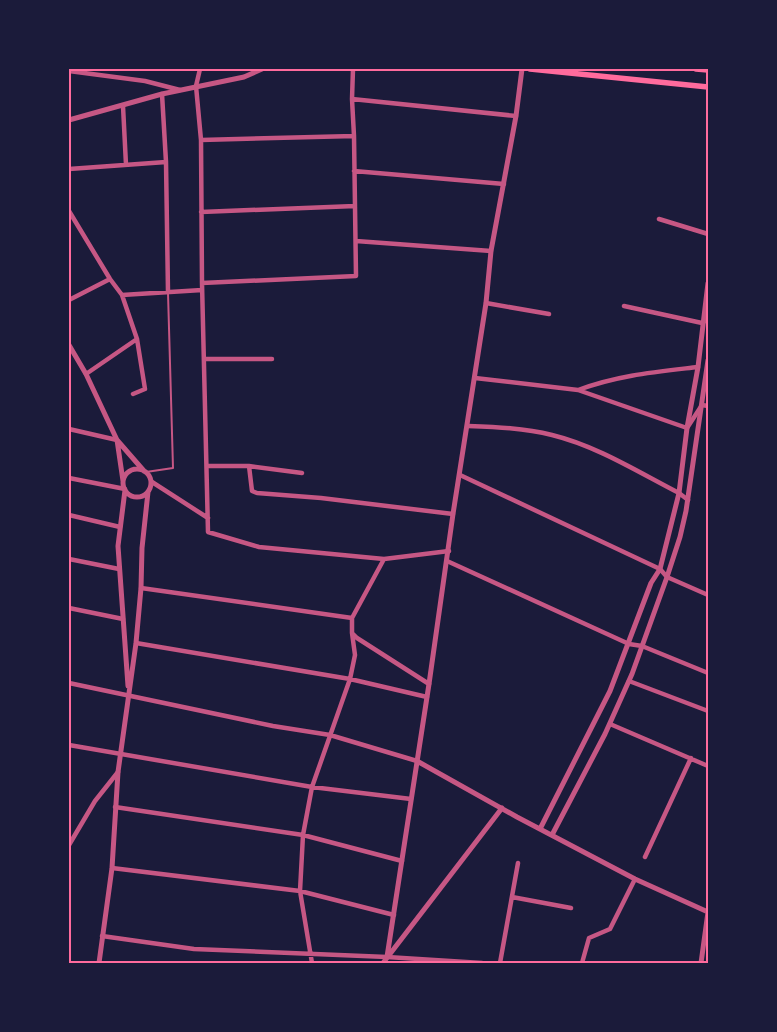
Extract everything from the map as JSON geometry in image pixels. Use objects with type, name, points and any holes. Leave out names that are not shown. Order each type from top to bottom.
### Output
[{"type":"main road","points":[[530,69],[708,87]]},
{"type":"main road","points":[[696,69],[708,70]]},
{"type":"street","points":[[200,69],[196,86],[201,140],[202,290],[208,532],[259,547],[384,559],[449,551]]},
{"type":"street","points":[[69,120],[162,94],[244,77],[262,69]]},
{"type":"street","points":[[202,283],[356,276],[353,69]]},
{"type":"street","points":[[387,957],[453,514],[468,426],[486,303],[491,251],[516,116],[522,69]]},
{"type":"street","points":[[69,71],[145,81],[181,90]]},
{"type":"street","points":[[162,94],[166,162],[168,292]]},
{"type":"street","points":[[352,99],[516,116]]},
{"type":"street","points":[[123,106],[126,165]]},
{"type":"street","points":[[201,140],[354,136]]},
{"type":"street","points":[[69,169],[166,162]]},
{"type":"street","points":[[354,171],[504,184]]},
{"type":"street","points":[[201,212],[355,206]]},
{"type":"street","points":[[69,211],[110,279],[122,295],[137,339],[145,389],[133,394]]},
{"type":"street","points":[[659,220],[708,234]]},
{"type":"street","points":[[356,242],[491,251]]},
{"type":"street","points":[[69,300],[110,279]]},
{"type":"street","points":[[540,829],[610,691],[651,583],[660,569],[679,492],[687,428],[698,367],[708,283]]},
{"type":"street","points":[[122,295],[202,290]]},
{"type":"street","points":[[486,303],[549,314]]},
{"type":"street","points":[[624,306],[702,323],[708,320]]},
{"type":"street","points":[[86,374],[137,339]]},
{"type":"street","points":[[69,345],[86,374],[117,440],[150,477],[152,482],[208,518]]},
{"type":"street","points":[[204,359],[272,358]]},
{"type":"street","points":[[552,835],[610,724],[629,681],[667,577],[680,537],[688,500],[705,406],[708,360]]},
{"type":"street","points":[[578,390],[605,380],[640,373],[698,367]]},
{"type":"street","points":[[475,378],[578,390],[687,428]]},
{"type":"street","points":[[687,428],[705,406]]},
{"type":"street","points":[[468,426],[509,427],[553,435],[594,450],[679,492],[688,500]]},
{"type":"street","points":[[69,429],[117,440]]},
{"type":"street","points":[[117,440],[124,488],[128,494],[139,498],[148,492]]},
{"type":"street","points":[[207,466],[249,466],[302,473]]},
{"type":"street","points":[[249,466],[250,486],[252,491],[257,493],[321,498],[453,514]]},
{"type":"street","points":[[128,696],[118,546],[127,474],[136,469],[145,472]]},
{"type":"street","points":[[460,475],[660,569],[667,577],[708,595]]},
{"type":"street","points":[[69,478],[124,488]]},
{"type":"street","points":[[98,963],[112,868],[118,772],[136,643],[141,588],[142,548],[148,492],[152,482]]},
{"type":"street","points":[[69,515],[120,527]]},
{"type":"street","points":[[69,559],[119,569]]},
{"type":"street","points":[[312,963],[300,891],[303,835],[312,787],[350,679],[355,655],[352,618],[384,559]]},
{"type":"street","points":[[447,560],[629,644],[642,646],[708,672]]},
{"type":"street","points":[[141,588],[352,618]]},
{"type":"street","points":[[69,608],[123,619]]},
{"type":"street","points":[[352,632],[357,638],[429,684]]},
{"type":"street","points":[[136,643],[350,679],[427,697]]},
{"type":"street","points":[[629,681],[708,711]]},
{"type":"street","points":[[69,683],[273,726],[330,735],[417,762],[635,879],[708,912],[706,948],[701,963]]},
{"type":"street","points":[[610,724],[708,766]]},
{"type":"street","points":[[69,745],[312,787],[411,800]]},
{"type":"street","points":[[645,857],[691,758]]},
{"type":"street","points":[[69,845],[95,801],[118,772]]},
{"type":"street","points":[[115,806],[303,835],[402,860]]},
{"type":"street","points":[[383,963],[502,808]]},
{"type":"street","points":[[500,963],[518,863]]},
{"type":"street","points":[[112,868],[300,891],[394,915]]},
{"type":"street","points":[[582,963],[589,938],[610,929],[635,879]]},
{"type":"street","points":[[512,897],[571,908]]},
{"type":"street","points":[[102,936],[194,949],[482,963]]},
{"type":"lane","points":[[145,472],[173,468],[168,292]]}]
